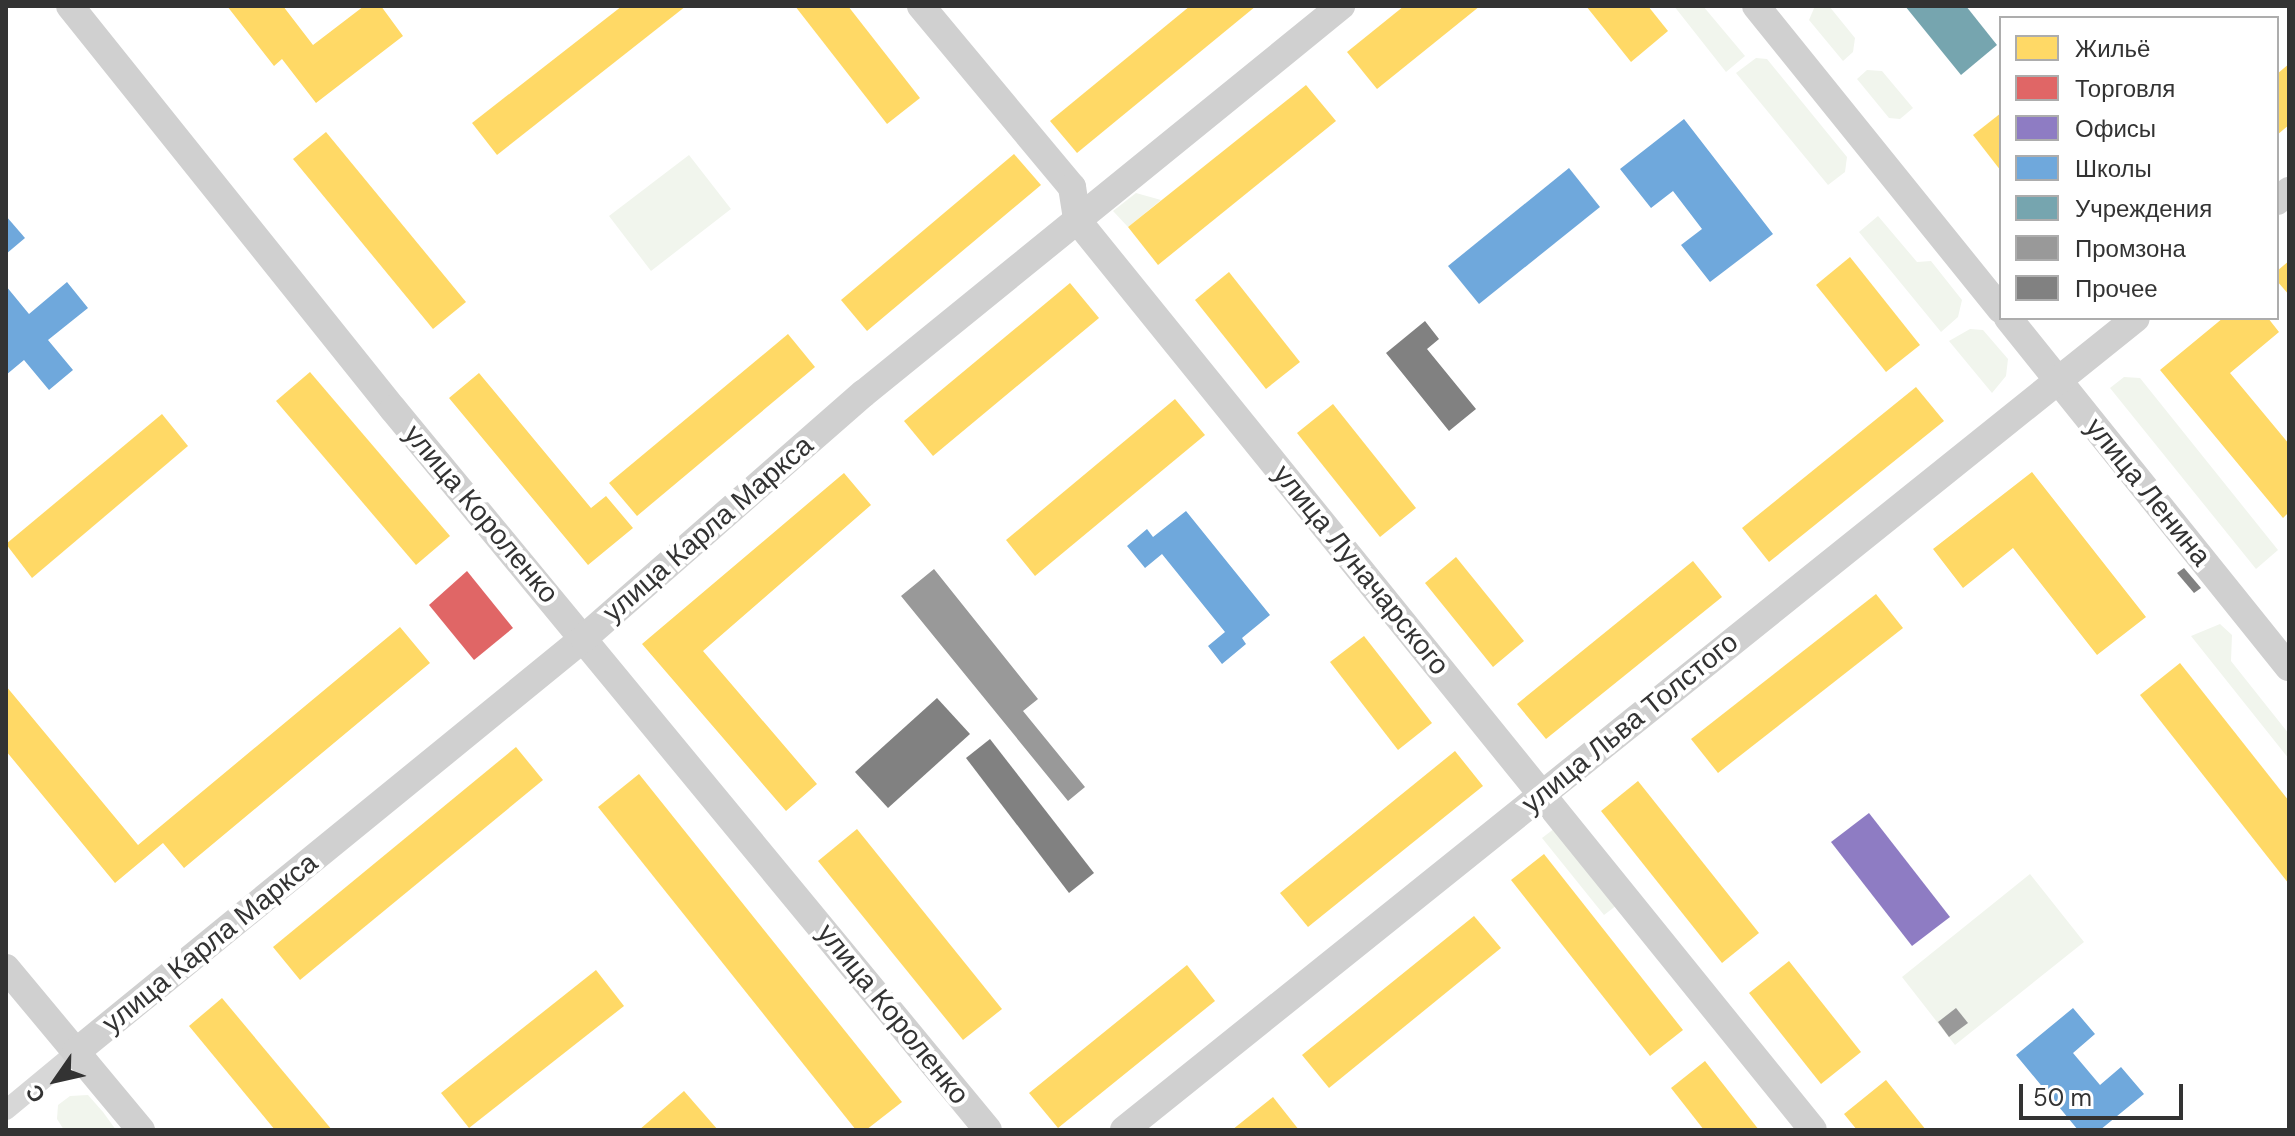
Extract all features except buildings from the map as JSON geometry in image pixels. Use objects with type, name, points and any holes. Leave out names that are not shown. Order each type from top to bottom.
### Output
[{"type":"street","name":"улица Короленко","points":[[70,6],[988,1130]]},
{"type":"street","name":"улица Луначарского","points":[[921,6],[1072,187],[1077,220],[1813,1130]]},
{"type":"street","name":"улица Карла Маркса","points":[[76,1052],[584,638],[837,416],[1341,6]]},
{"type":"street","points":[[1756,6],[1999,308]]},
{"type":"street","name":"улица Ленина","points":[[2010,320],[2289,667]]},
{"type":"street","name":"улица Льва Толстого","points":[[1124,1130],[2134,320]]},
{"type":"street","points":[[6,968],[141,1130]]},
{"type":"street","points":[[6,1110],[76,1052]]},
{"type":"shaded area","points":[[1674,6],[1703,6],[1745,56],[1726,72]]},
{"type":"shaded area","points":[[1815,6],[1829,6],[1855,38],[1853,52],[1843,61],[1809,20]]},
{"type":"shaded area","points":[[1756,58],[1767,59],[1847,157],[1845,172],[1828,185],[1736,73]]},
{"type":"shaded area","points":[[1867,70],[1882,71],[1913,108],[1900,119],[1889,118],[1857,79]]},
{"type":"shaded area","points":[[689,155],[731,209],[651,271],[609,216]]},
{"type":"shaded area","points":[[1136,193],[1161,200],[1128,227],[1113,211]]},
{"type":"shaded area","points":[[1878,216],[1917,262],[1931,261],[1962,300],[1958,317],[1941,332],[1859,232]]},
{"type":"shaded area","points":[[1970,329],[1983,330],[2008,359],[2006,376],[1992,393],[1949,341]]},
{"type":"shaded area","points":[[2124,377],[2140,378],[2278,550],[2256,569],[2110,388]]},
{"type":"shaded area","points":[[2220,624],[2232,635],[2231,661],[2289,734],[2289,759],[2191,636]]},
{"type":"shaded area","points":[[1559,825],[1621,902],[1604,915],[1542,838]]},
{"type":"shaded area","points":[[2030,874],[2084,942],[1955,1045],[1902,977]]},
{"type":"shaded area","points":[[88,1095],[116,1130],[64,1130],[57,1119],[58,1105],[70,1096]]}]
